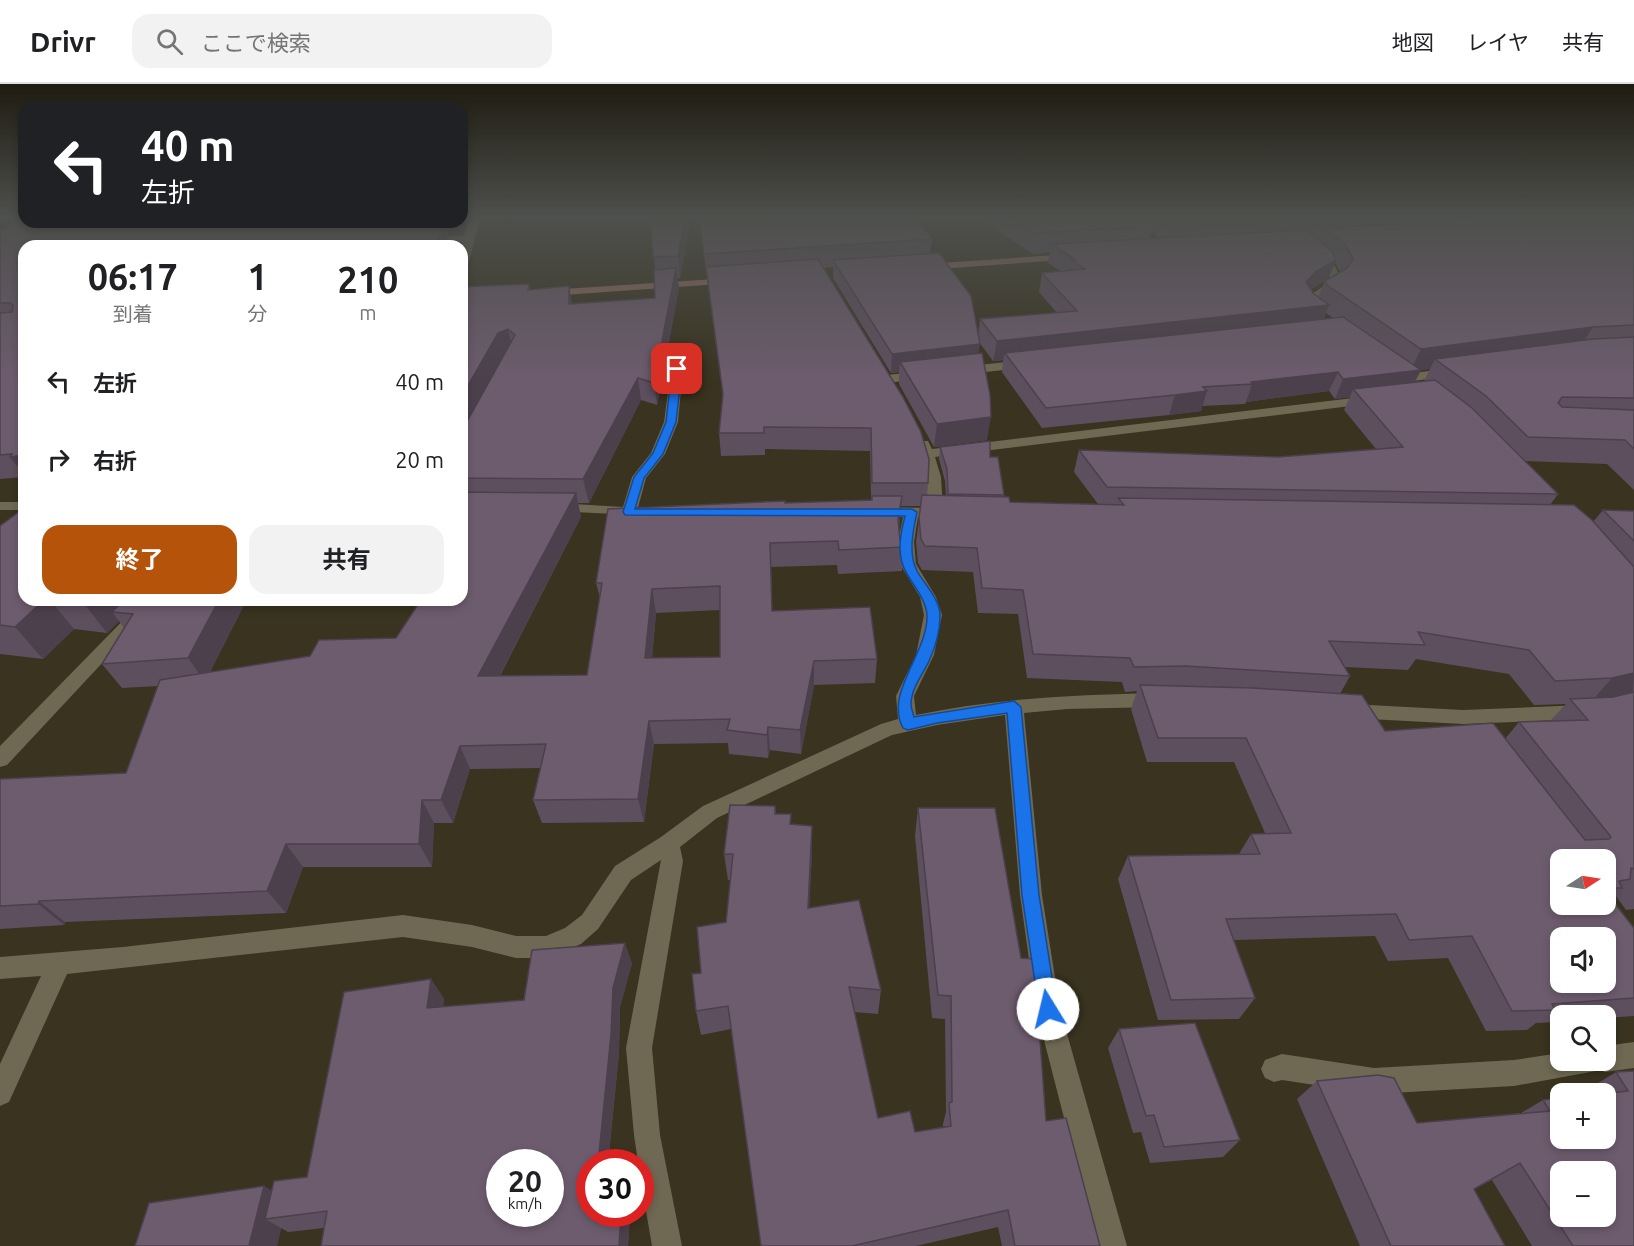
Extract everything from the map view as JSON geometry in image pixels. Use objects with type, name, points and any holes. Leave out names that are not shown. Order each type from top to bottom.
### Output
[{"type":"main road","points":[[532,294],[741,280]]},
{"type":"street","points":[[1324,319],[1311,310],[1308,300],[1333,286],[1337,281],[1333,273]]},
{"type":"street","points":[[887,379],[1039,362]]},
{"type":"street","points":[[629,512],[639,477],[658,454],[671,422],[677,369]]},
{"type":"street","points":[[1425,394],[1402,374],[1464,370]]},
{"type":"street","points":[[928,454],[1378,399]]},
{"type":"street","points":[[919,436],[928,454],[936,481],[936,513]]},
{"type":"street","points":[[0,506],[18,506]]},
{"type":"street","points":[[542,508],[652,512]]},
{"type":"street","points":[[860,512],[957,513]]},
{"type":"street","points":[[908,724],[904,703],[909,686],[924,659],[933,625],[933,612],[906,557],[906,535],[912,512]]},
{"type":"street","points":[[0,759],[147,606]]},
{"type":"street","points":[[0,968],[59,964],[403,926],[472,936],[516,947],[547,947],[573,936],[591,922],[623,873],[718,808],[888,729],[937,718],[1014,707],[1067,702],[1175,699]]},
{"type":"street","points":[[1014,707],[1031,895],[1048,1009],[1112,1246]]},
{"type":"street","points":[[1329,709],[1463,717],[1590,712],[1603,707]]},
{"type":"street","points":[[1463,717],[1478,736]]},
{"type":"street","points":[[667,1246],[647,1135],[639,1048],[672,861],[669,843]]},
{"type":"street","points":[[0,1093],[59,964]]},
{"type":"street","points":[[1616,1057],[1634,1054]]},
{"type":"street","points":[[1274,1069],[1282,1067],[1374,1082],[1514,1073],[1550,1067]]},
{"type":"building","points":[[0,273],[18,273],[18,456],[10,457],[12,454],[0,455],[0,313],[12,312],[13,305],[0,303]]},
{"type":"building","points":[[654,273],[675,273],[654,383],[638,378],[583,479],[468,478],[468,420],[515,335],[508,329],[498,333],[468,386],[468,287],[529,284],[528,290],[569,286],[569,304],[655,298]]},
{"type":"building","points":[[707,273],[827,273],[903,397],[921,432],[929,459],[928,483],[872,483],[871,428],[764,427],[764,433],[719,433],[723,394]]},
{"type":"building","points":[[841,273],[954,273],[971,296],[980,344],[892,354]]},
{"type":"building","points":[[1042,273],[1314,273],[1306,282],[1314,294],[1329,305],[997,341],[980,319],[1077,311]]},
{"type":"building","points":[[1338,273],[1634,273],[1634,325],[1593,327],[1421,349],[1327,285],[1325,281]]},
{"type":"building","points":[[1343,317],[1421,370],[1343,379],[1338,372],[1251,382],[1252,384],[1203,387],[1207,391],[1175,395],[1046,408],[1005,353]]},
{"type":"building","points":[[1634,337],[1634,398],[1562,397],[1558,403],[1562,407],[1634,410],[1634,449],[1625,440],[1528,437],[1486,396],[1435,359],[1593,339]]},
{"type":"building","points":[[982,353],[990,394],[991,417],[937,424],[900,362]]},
{"type":"building","points":[[1435,380],[1472,408],[1558,494],[1107,487],[1079,450],[1278,457],[1403,447],[1353,389]]},
{"type":"building","points":[[990,441],[990,457],[998,457],[1004,495],[948,494],[947,469],[940,447]]},
{"type":"building","points":[[468,492],[576,493],[478,676],[587,675],[602,583],[596,583],[608,509],[785,501],[785,503],[872,500],[872,496],[902,496],[898,519],[900,540],[904,547],[839,550],[838,541],[770,543],[772,611],[870,607],[877,659],[814,661],[800,730],[768,727],[767,735],[727,730],[730,719],[649,721],[638,799],[533,800],[546,744],[460,746],[441,800],[422,800],[419,844],[286,844],[267,891],[39,901],[38,904],[0,906],[0,779],[126,773],[160,680],[310,656],[319,640],[396,638],[417,606],[468,606]],"holes":[[[720,586],[720,657],[645,658],[652,589]]]},
{"type":"building","points":[[922,495],[1009,497],[1010,502],[1124,505],[1118,498],[1574,505],[1592,520],[1634,567],[1634,673],[1612,678],[1555,681],[1529,650],[1418,632],[1425,645],[1329,641],[1350,676],[1185,666],[1134,667],[1130,658],[1033,654],[1023,590],[982,588],[977,548],[925,546],[921,539],[919,518]]},
{"type":"building","points":[[1603,510],[1634,511],[1634,541]]},
{"type":"building","points":[[18,512],[18,606],[38,606],[15,627],[0,625],[0,526]]},
{"type":"building","points":[[118,606],[216,606],[188,658],[102,664],[133,614],[112,612]]},
{"type":"building","points":[[1140,685],[1253,688],[1362,695],[1385,731],[1493,723],[1585,840],[1609,839],[1611,837],[1519,722],[1588,720],[1570,699],[1613,697],[1634,692],[1634,869],[1631,868],[1630,879],[1619,881],[1622,888],[1616,888],[1616,849],[1550,849],[1550,915],[1616,915],[1616,905],[1634,928],[1634,998],[1552,1004],[1550,1010],[1512,1011],[1472,936],[1409,940],[1396,914],[1226,919],[1255,998],[1171,1000],[1128,856],[1260,854],[1251,834],[1291,833],[1246,738],[1158,738]]},
{"type":"building","points":[[730,805],[775,806],[775,814],[791,814],[790,824],[812,826],[808,908],[859,900],[881,990],[849,987],[878,1118],[910,1111],[915,1132],[951,1126],[949,1103],[952,1102],[951,996],[938,995],[918,808],[995,808],[1021,958],[1034,959],[1046,1121],[1066,1118],[1100,1246],[1015,1246],[1008,1210],[852,1246],[761,1246],[728,1006],[696,1011],[692,974],[701,973],[697,927],[726,922],[733,854],[724,854]]},
{"type":"building","points":[[625,943],[613,988],[611,1035],[600,1149],[576,1149],[576,1227],[620,1227],[619,1246],[321,1246],[327,1211],[265,1219],[274,1181],[307,1177],[344,992],[431,979],[427,1008],[524,1000],[532,950]]},
{"type":"building","points":[[1195,1023],[1240,1140],[1164,1147],[1154,1115],[1146,1116],[1119,1029]]},
{"type":"building","points":[[1634,1071],[1634,1246],[1573,1246],[1561,1227],[1616,1227],[1616,1161],[1550,1161],[1550,1210],[1520,1163],[1474,1189],[1505,1246],[1391,1246],[1317,1081],[1378,1075],[1394,1078],[1417,1123],[1550,1111],[1550,1149],[1616,1149],[1616,1092],[1628,1091],[1616,1072]]},
{"type":"building","points":[[1550,1099],[1550,1111],[1543,1100]]},
{"type":"building","points":[[264,1186],[249,1246],[135,1246],[149,1203]]},
{"type":"route","points":[[677,369],[671,422],[658,454],[639,477],[629,512],[912,512],[906,535],[906,557],[911,571],[930,602],[933,625],[924,659],[909,686],[904,703],[908,724],[1014,707],[1031,895],[1048,1009]]}]
